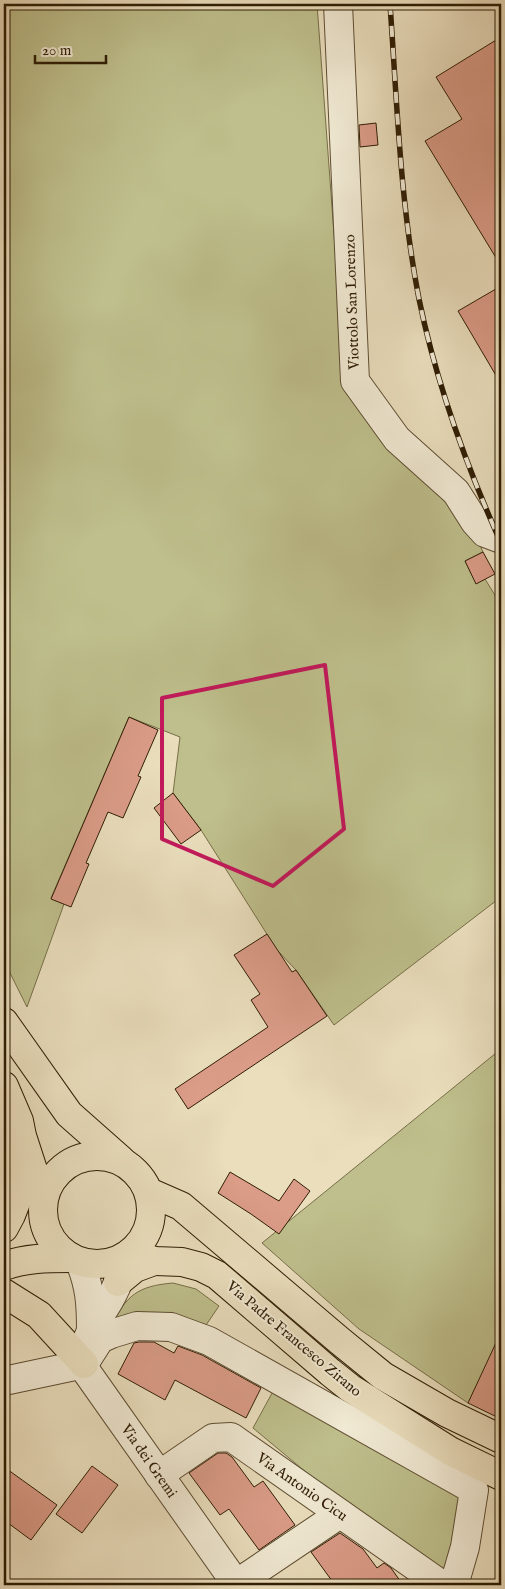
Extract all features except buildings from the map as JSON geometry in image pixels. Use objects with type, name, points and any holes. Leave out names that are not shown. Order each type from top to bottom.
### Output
[{"type":"main road","points":[[4,1022],[69,1114],[138,1173],[149,1192],[152,1208],[150,1225],[131,1264],[101,1264],[39,1258],[19,1261],[4,1266]]},
{"type":"main road","points":[[4,1086],[19,1121],[34,1172],[46,1191]]},
{"type":"main road","points":[[8,1221],[22,1187],[22,1136]]},
{"type":"main road","points":[[75,1260],[57,1246],[47,1231],[42,1214],[46,1191],[57,1172],[71,1161],[87,1156],[104,1155],[121,1160]]},
{"type":"main road","points":[[8,1221],[46,1191]]},
{"type":"main road","name":"Via Padre Francesco Zirano","points":[[149,1192],[181,1206],[383,1376],[447,1413],[501,1439]]},
{"type":"main road","name":"Via Padre Francesco Zirano","points":[[131,1264],[182,1262],[200,1267],[217,1275],[350,1388],[450,1451],[501,1476]]},
{"type":"main road","points":[[4,1293],[39,1315],[84,1364]]},
{"type":"street","name":"Viottolo San Lorenzo","points":[[338,4],[355,381],[397,438],[456,492],[475,522],[485,532],[501,540]]},
{"type":"street","points":[[75,1260],[87,1279],[91,1302],[91,1331]]},
{"type":"street","points":[[84,1364],[85,1346],[91,1331],[131,1264]]},
{"type":"street","points":[[4,1381],[84,1364],[100,1339],[137,1326],[171,1327],[209,1341],[474,1490],[465,1548],[454,1585]]},
{"type":"street","name":"Via dei Gremi","points":[[84,1364],[94,1383],[236,1584]]},
{"type":"street","name":"Via Antonio Cicu","points":[[158,1475],[213,1438],[231,1437],[442,1585]]},
{"type":"street","points":[[236,1584],[340,1514]]},
{"type":"highlighted area","points":[[325,665],[344,829],[273,886],[162,839],[162,698]]},
{"type":"green space","points":[[4,4],[317,4],[345,383],[456,492],[483,552],[465,561],[476,583],[485,579],[501,605],[501,897],[334,1025],[296,970],[277,950],[201,830],[173,793],[180,737],[129,717],[51,898],[64,904],[27,1007],[4,961]]},
{"type":"green space","points":[[501,1049],[501,1335],[468,1403],[359,1329],[262,1243]]},
{"type":"green space","points":[[173,1283],[196,1289],[219,1306],[204,1328],[111,1327],[122,1307],[134,1294],[161,1284]]},
{"type":"green space","points":[[277,1384],[468,1496],[446,1571],[307,1473],[253,1428]]},
{"type":"railway","points":[[390,4],[403,189],[419,299],[434,361],[453,423],[501,543]]}]
